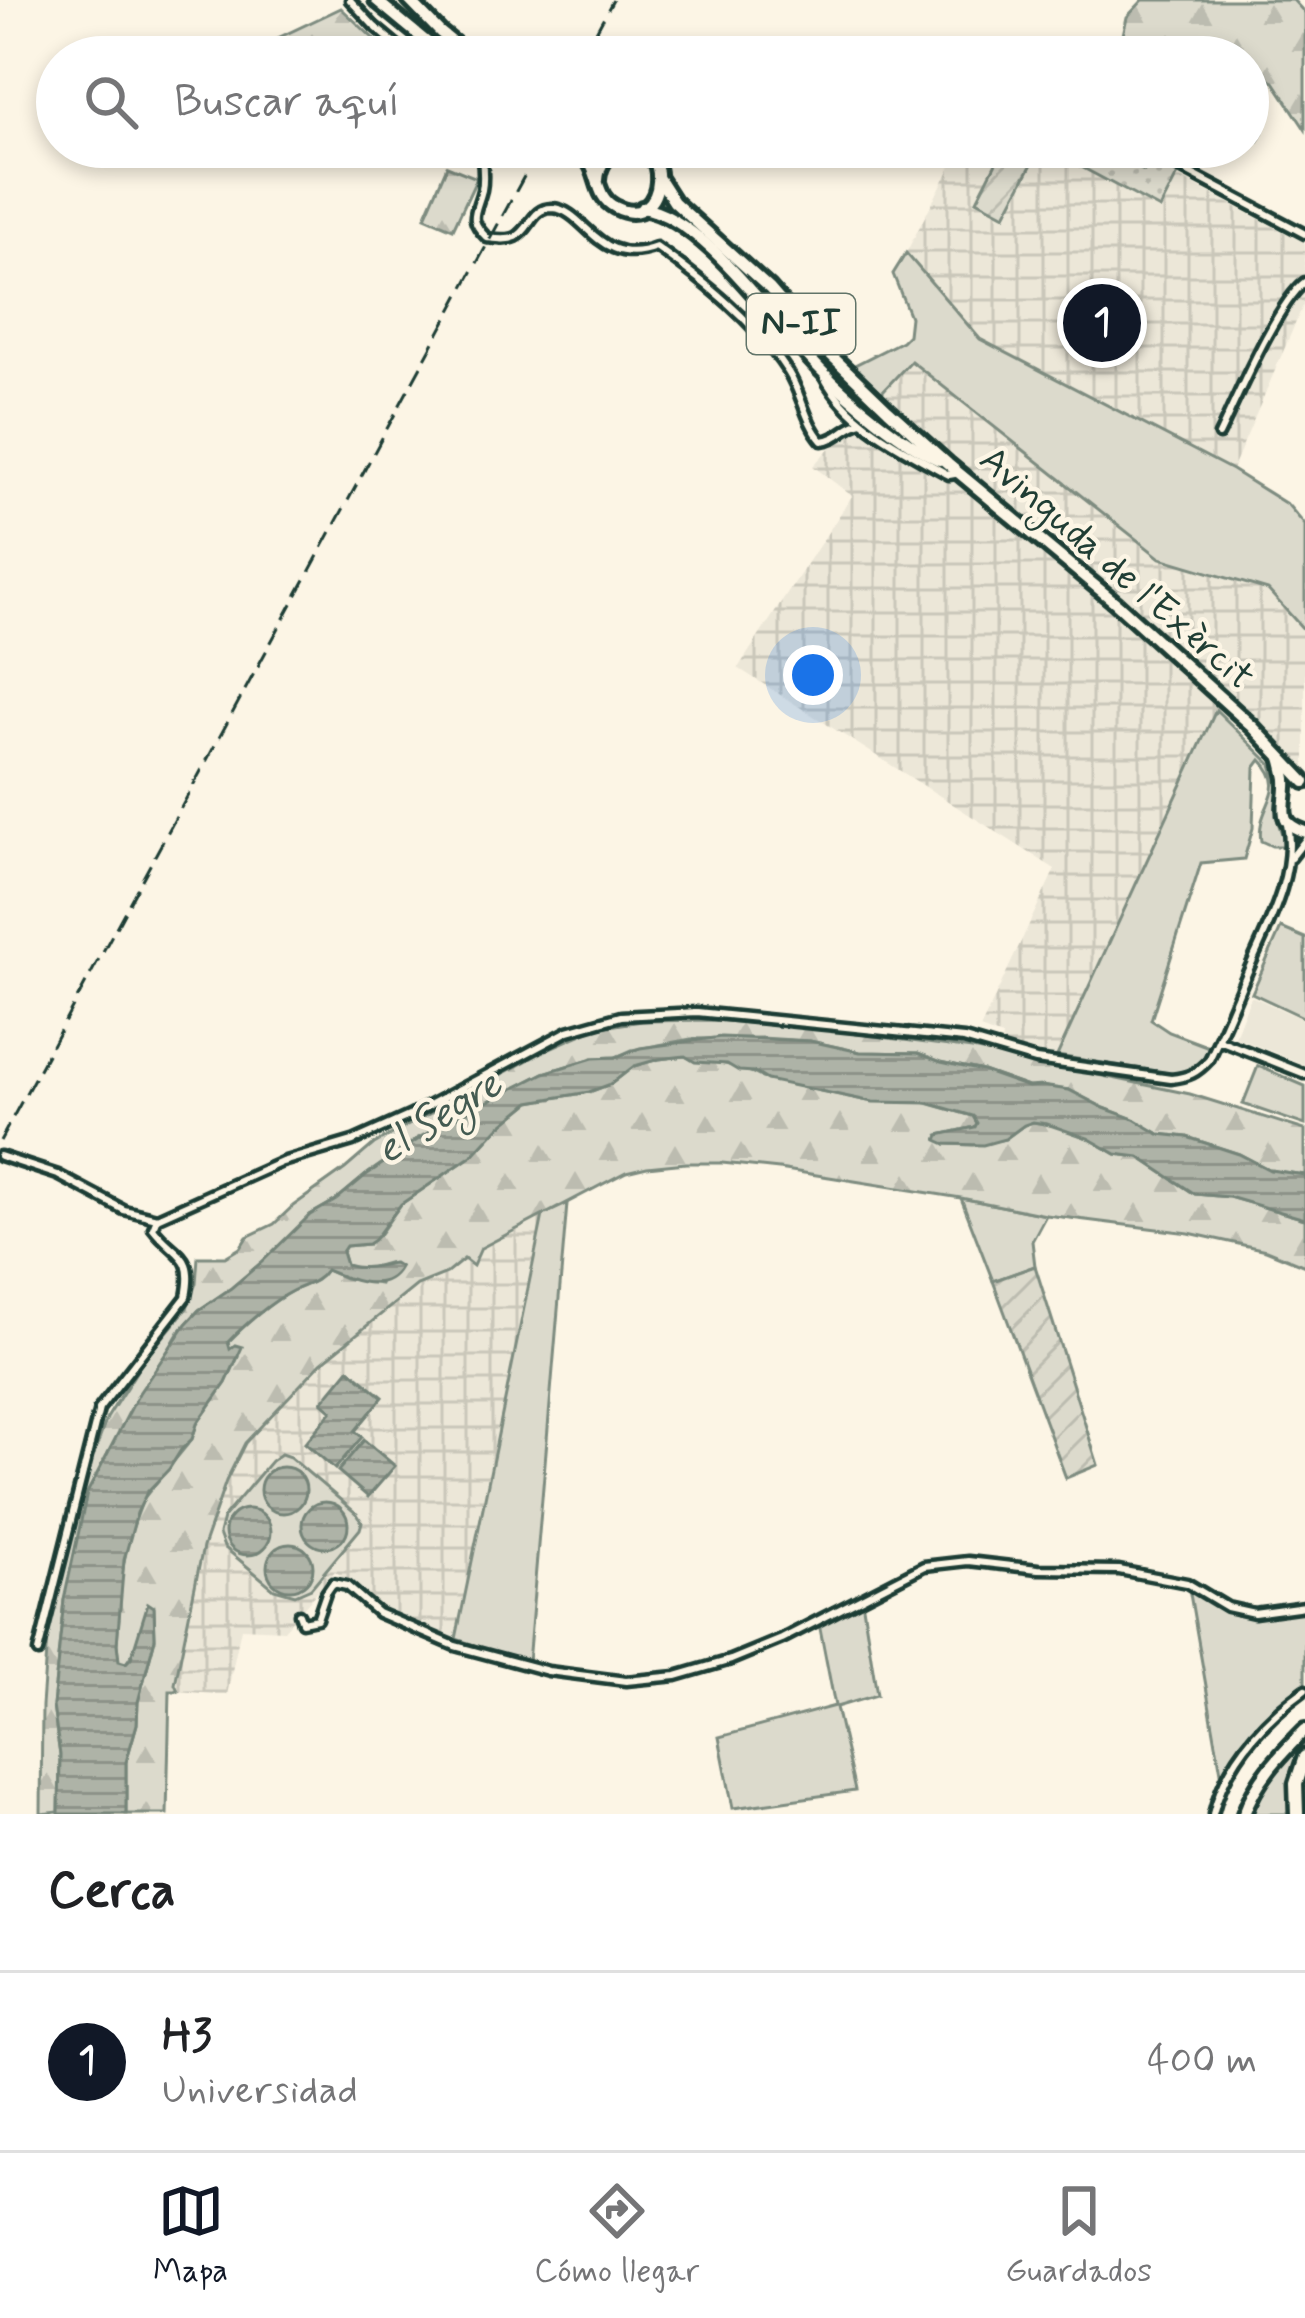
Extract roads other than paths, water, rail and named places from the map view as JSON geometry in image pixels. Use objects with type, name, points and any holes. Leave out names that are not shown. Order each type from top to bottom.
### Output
[{"type":"highway","points":[[1298,1814],[1296,1784],[1305,1756]]},
{"type":"main road","points":[[376,0],[420,36]]},
{"type":"main road","points":[[409,0],[445,36]]},
{"type":"main road","name":"N-II","points":[[592,168],[610,205],[623,210],[642,208]]},
{"type":"main road","points":[[598,180],[601,168]]},
{"type":"main road","name":"N-II","points":[[657,168],[660,180]]},
{"type":"main road","points":[[642,208],[655,196],[660,180]]},
{"type":"main road","name":"Avinguda de l'Exèrcit","points":[[660,180],[672,199],[770,289],[831,357],[948,464],[1111,598],[1252,726],[1305,784]]},
{"type":"main road","name":"Avinguda de l'Exèrcit","points":[[642,208],[666,215],[697,238],[819,368],[897,433],[948,464]]},
{"type":"main road","points":[[1281,758],[1286,821],[1305,836]]},
{"type":"main road","name":"N-II","points":[[1285,800],[1305,784]]},
{"type":"main road","points":[[1244,1814],[1274,1761],[1305,1730]]},
{"type":"street","points":[[350,0],[386,36]]},
{"type":"street","points":[[482,168],[482,188],[473,217],[476,228],[487,238],[518,236],[547,207],[560,209],[617,249],[656,247],[713,288],[769,348],[787,371],[822,441],[844,431],[847,410]]},
{"type":"street","points":[[1181,168],[1305,234]]},
{"type":"street","points":[[1219,435],[1284,308],[1305,282]]},
{"type":"street","points":[[819,368],[847,410],[862,422],[949,475],[961,473]]},
{"type":"street","points":[[844,431],[862,422]]},
{"type":"street","points":[[0,1156],[58,1175],[124,1210],[157,1218],[282,1162],[352,1142],[568,1031],[621,1016],[697,1012],[964,1039],[1036,1060],[1171,1079],[1188,1077],[1209,1060],[1270,921],[1288,861],[1286,821]]},
{"type":"street","points":[[1288,861],[1305,836]]},
{"type":"street","points":[[1218,1040],[1305,1075]]},
{"type":"street","points":[[38,1652],[99,1409],[186,1297],[190,1276],[181,1252],[164,1243],[153,1228],[157,1218]]},
{"type":"street","points":[[298,1614],[302,1622],[316,1619],[333,1583],[347,1586],[378,1613],[455,1646],[548,1671],[626,1681],[676,1676],[731,1660],[816,1623],[910,1572],[946,1563],[1119,1570],[1187,1583],[1227,1607],[1254,1613],[1305,1606]]},
{"type":"street","points":[[1214,1814],[1226,1776],[1246,1746],[1272,1716],[1305,1690]]},
{"type":"railway","points":[[593,36],[613,0]]},
{"type":"railway","points":[[0,1141],[529,168]]},
{"type":"place","name":"H3","points":[[1102,323]]},
{"type":"water label","name":"el Segre","points":[[439,1118]]}]
